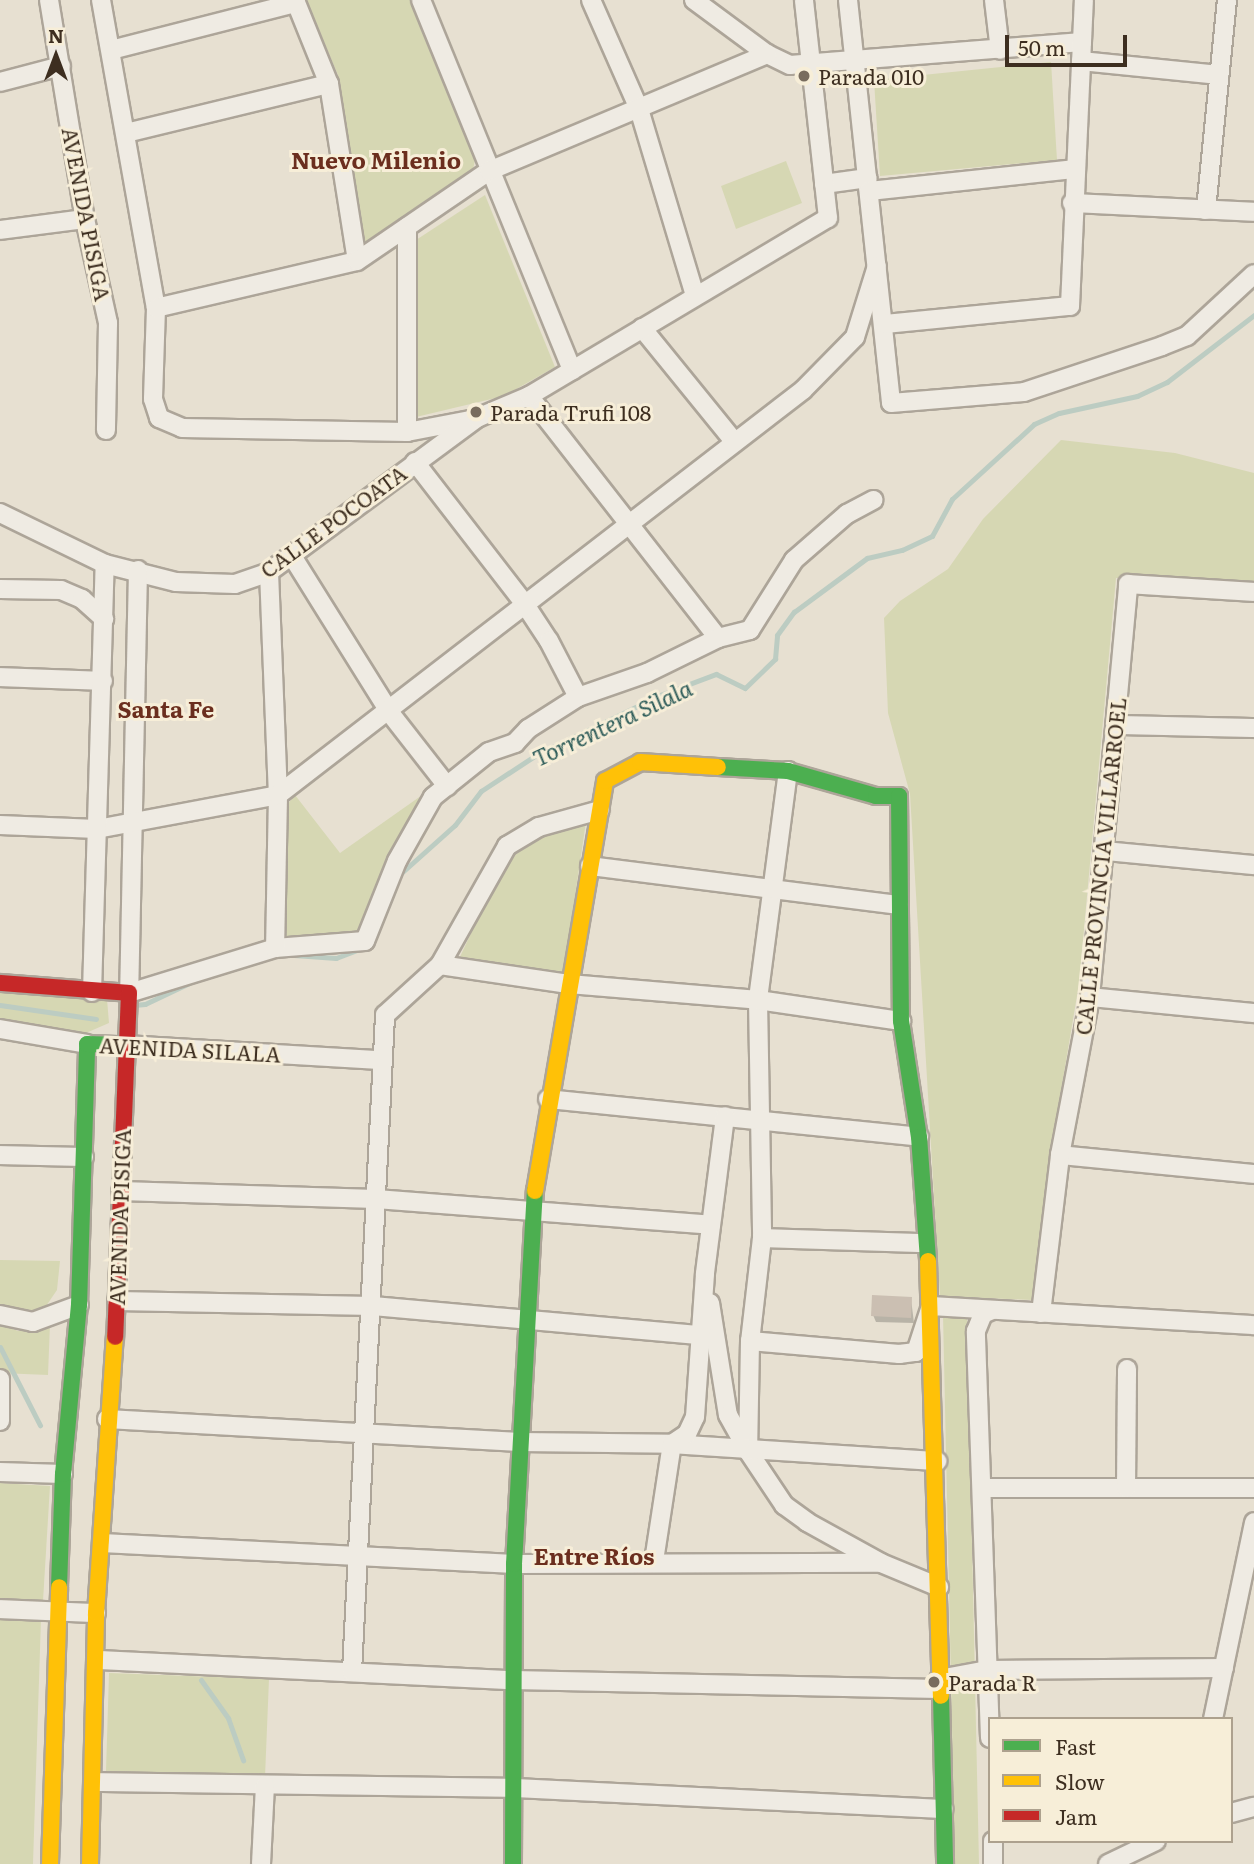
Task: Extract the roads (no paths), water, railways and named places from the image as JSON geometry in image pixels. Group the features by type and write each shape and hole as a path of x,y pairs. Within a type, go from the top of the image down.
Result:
{"street":[{"name":"AVENIDA PISIGA","path":"49,0 85,219 108,323 106,430"},
{"path":"101,0 156,308 153,409 168,424 407,432 477,418"},
{"path":"421,0 572,370"},
{"path":"591,0 639,109 695,296"},
{"path":"694,0 767,54 790,65 855,62 1082,42"},
{"path":"804,0 824,184 869,185 1074,169"},
{"path":"848,0 885,324 891,403 1024,392 1187,336 1254,274"},
{"path":"994,0 1000,50"},
{"path":"885,324 1070,306 1072,203 1084,0"},
{"path":"1206,210 1227,0"},
{"path":"111,50 296,2 329,84 357,261"},
{"path":"156,308 357,261 489,171 767,54"},
{"path":"1081,61 1219,75"},
{"path":"0,82 61,66"},
{"path":"125,133 329,84"},
{"name":"CALLE POCOATA","path":"0,513 105,564 212,587 269,572 415,461 477,418 529,396 828,218 824,184"},
{"path":"1072,203 1254,212"},
{"path":"0,230 85,219"},
{"path":"407,227 407,432"},
{"path":"0,825 97,829 278,795 390,713 524,603 733,440 769,419 855,337 877,266"},
{"path":"642,328 733,440"},
{"path":"529,396 718,638"},
{"path":"415,461 524,603 549,641 578,697"},
{"path":"0,983 129,993 275,948 365,940 397,862 433,797 489,752 515,743 528,729 578,697 647,673 718,638 750,630 794,560 826,530 873,500"},
{"path":"292,556 390,713 447,786"},
{"path":"92,992 105,564"},
{"name":"AVENIDA PISIGA","path":"90,1864 98,1660 96,1613 117,1301 129,993 135,821 138,570"},
{"path":"269,572 278,795 275,948"},
{"name":"CALLE PROVINCIA VILLARROEL","path":"1041,1313 1060,1154 1090,997 1118,725 1128,584 1254,592"},
{"path":"0,589 61,590 82,599 104,619"},
{"path":"0,677 103,681"},
{"path":"1118,725 1254,728"},
{"path":"513,1864 514,1564 533,1209 548,1099 605,781 640,762 788,771 876,796 899,796 901,1021 919,1137 925,1243 932,1306 945,1864"},
{"path":"748,1451 750,1341 762,1238 758,1000 775,889 788,771"},
{"path":"352,1672 373,1306 380,1060 384,1016 440,965 507,846 540,827 600,810"},
{"path":"1105,850 1254,865"},
{"path":"590,866 899,905"},
{"path":"440,965 569,984 758,1000 901,1021"},
{"path":"1090,997 1254,1013"},
{"name":"AVENIDA SILALA","path":"0,1030 87,1044 380,1060"},
{"name":"AVENIDA PISIGA","path":"50,1864 63,1474 79,1305 87,1044"},
{"path":"548,1099 919,1137"},
{"path":"654,1561 672,1444 687,1434 695,1417 705,1273 725,1116"},
{"path":"1060,1154 1254,1174"},
{"path":"0,1155 84,1157"},
{"path":"121,1191 376,1199 533,1209 711,1225"},
{"path":"762,1238 925,1243"},
{"path":"705,1273 728,1415 784,1505 881,1563 939,1587"},
{"path":"117,1301 373,1306 701,1335"},
{"path":"0,1315 33,1322 79,1305"},
{"path":"750,1341 899,1354 916,1352 932,1306"},
{"path":"932,1306 1254,1325"},
{"path":"989,1717 976,1331 983,1314 992,1310"},
{"path":"1126,1488 1127,1368"},
{"path":"0,1379 0,1421"},
{"path":"107,1419 519,1442 672,1444 748,1451 937,1461"},
{"path":"0,1472 63,1474"},
{"path":"983,1488 1254,1488"},
{"path":"1213,1717 1224,1668 1247,1596 1254,1522"},
{"path":"102,1543 359,1559 514,1564 654,1561 881,1563"},
{"path":"0,1609 96,1613"},
{"path":"98,1660 513,1680 939,1684 987,1670 1224,1668"},
{"path":"94,1782 514,1788 943,1809"},
{"path":"261,1864 265,1785"},
{"path":"1233,1812 1254,1807"},
{"path":"993,1843 993,1864"},
{"path":"1108,1864 1128,1860 1153,1843"}],"waterway":[{"name":"Torrentera Silala","path":"399,875 455,825 481,791 536,755 660,695 716,674 745,688 775,659 777,635 794,612 867,558 902,550 932,536 952,499 1034,424 1059,413 1137,396 1167,382 1254,315"},
{"name":"Torrentera Silala","path":"294,955 336,958 362,948"},
{"name":"Torrentera Silala","path":"134,1005 145,1004 189,983"},
{"name":"Torrentera Silala","path":"0,1005 96,1019"},
{"path":"0,1347 40,1425"},
{"path":"201,1680 228,1718 243,1760"}],"place":[{"name":"Parada 010","path":"804,76"},
{"name":"Parada Trufi 108","path":"476,412"},
{"name":"Parada R","path":"934,1682"}],"district":[{"name":"Nuevo Milenio","path":"376,159"},
{"name":"Santa Fe","path":"166,708"},
{"name":"Entre Ríos","path":"594,1555"}]}
